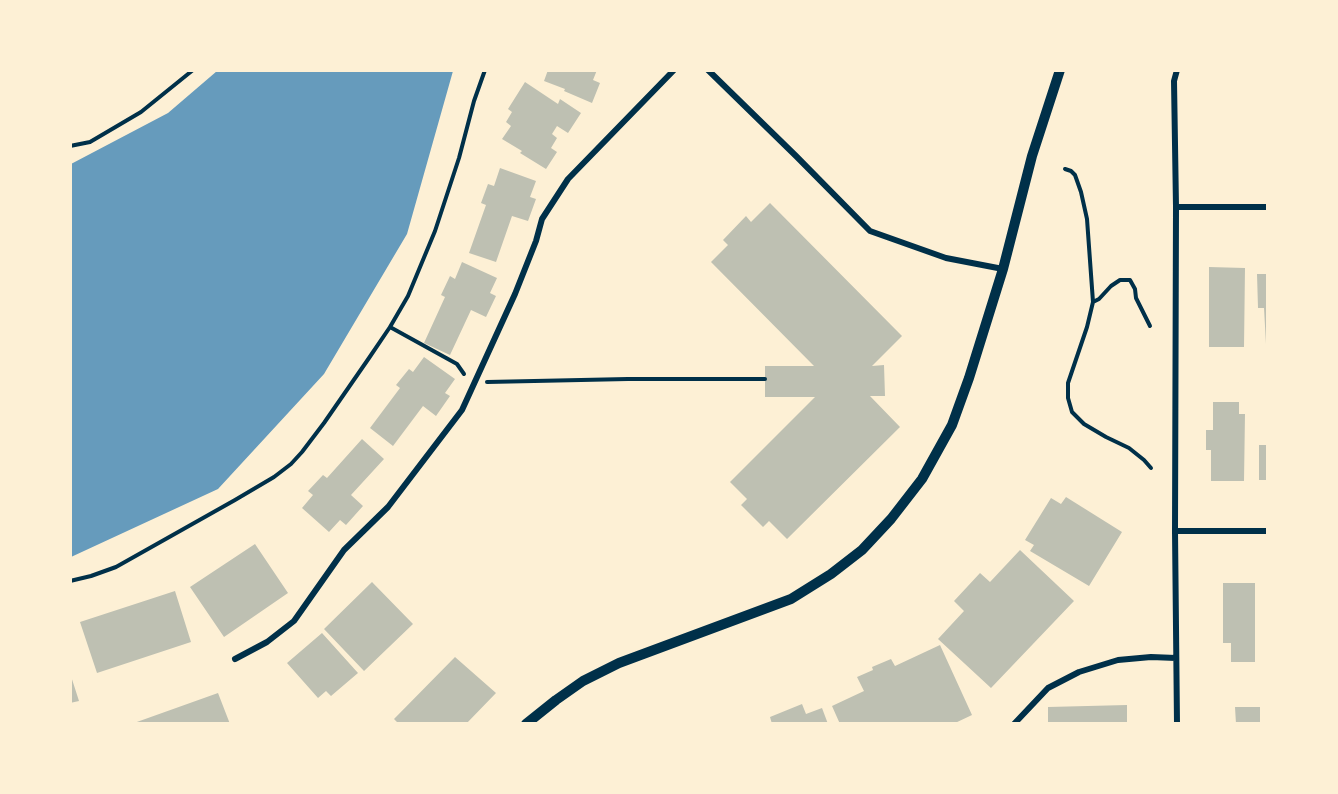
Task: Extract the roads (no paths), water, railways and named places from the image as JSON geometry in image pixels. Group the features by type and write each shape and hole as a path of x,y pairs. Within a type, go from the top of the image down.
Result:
{"street":[{"path":"235,659 267,642 294,621 344,550 388,507 462,410 515,294 536,241 542,219 568,179 674,70"},
{"path":"708,70 870,231 946,258 1002,269"},
{"path":"529,723 583,681 619,663 791,600 862,550 891,519 922,478 952,425 969,378 1002,269 1032,156 1060,70"},
{"path":"1177,70 1174,81 1177,723"},
{"path":"1176,207 1268,207"},
{"path":"1175,531 1268,531"},
{"path":"1014,723 1048,688 1079,672 1118,660 1151,657 1176,658"}],"water":[{"path":"217,71 453,71 407,234 324,374 218,489 71,557 71,164 168,113"}]}
